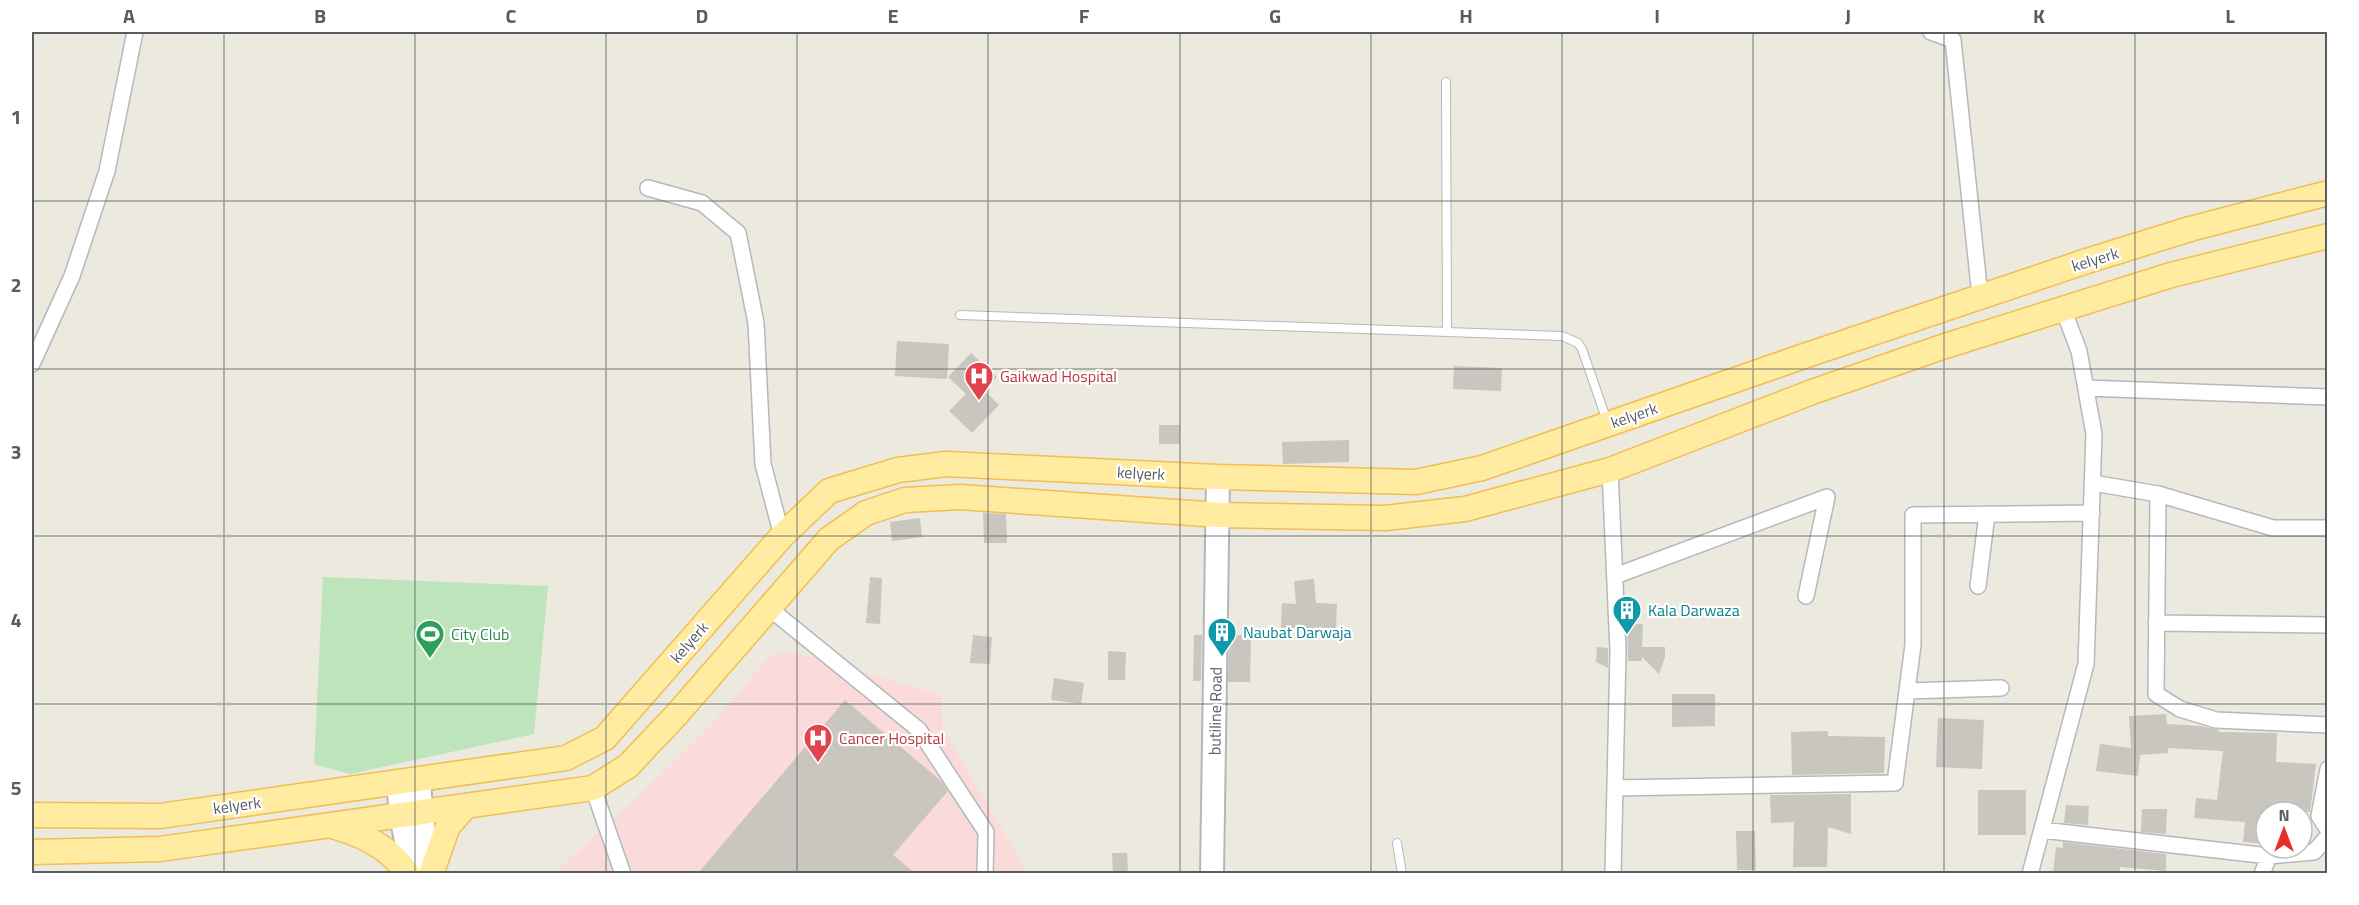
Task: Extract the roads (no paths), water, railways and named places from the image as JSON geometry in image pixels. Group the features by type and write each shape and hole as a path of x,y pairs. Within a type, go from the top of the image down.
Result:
{"main road":[{"name":"kelyerk","path":"32,815 160,816 566,758 605,738 782,536 829,491 898,470 946,464 1218,477 1416,482 1482,468 1980,296 2161,238 2328,193"},
{"path":"32,852 160,849 593,788 628,766 678,713 829,539 866,513 905,500 960,497 1219,515 1385,518 1465,509 1610,470 1823,388 1945,346 2171,275 2328,236"},
{"path":"2161,238 2171,275"},
{"path":"431,873 448,826 466,806"},
{"path":"125,816 125,850"},
{"path":"329,825 364,836 378,844 410,873"}],"street":[{"path":"32,364 72,276 107,171 135,32"},
{"path":"1931,32 1953,40 1980,296"},
{"path":"648,188 702,203 738,232 756,323 763,464 782,536"},
{"path":"2030,873 2086,664 2094,434 2079,351 2063,309"},
{"path":"2086,388 2328,397"},
{"path":"1610,470 1618,651 1613,873"},
{"name":"butiline Road","path":"1212,873 1218,477"},
{"path":"2093,483 2158,494 2273,528 2328,528"},
{"path":"2158,494 2156,694 2180,709 2216,720 2328,725"},
{"path":"1615,576 1827,497 1806,596"},
{"path":"1615,788 1895,783 1913,645 1913,515 2091,513"},
{"path":"1978,586 1987,514"},
{"path":"769,608 919,730 986,832 985,873"},
{"path":"2156,623 2328,625"},
{"path":"1907,691 2001,688"},
{"path":"2328,769 2319,816 2328,830"},
{"path":"409,781 410,873"},
{"path":"593,788 623,873"},
{"path":"411,814 431,873"},
{"path":"2042,830 2254,854"},
{"path":"2314,852 2328,836"}],"lane":[{"path":"1446,82 1447,331"},
{"path":"960,315 1447,331 1572,339 1582,349 1608,424"},
{"path":"1397,843 1402,873"}],"place":[{"name":"Gaikwad Hospital","path":"979,402"},
{"name":"Kala Darwaza","path":"1627,636"},
{"name":"Naubat Darwaja","path":"1222,658"},
{"name":"City Club","path":"430,660"},
{"name":"Cancer Hospital","path":"818,764"}]}
